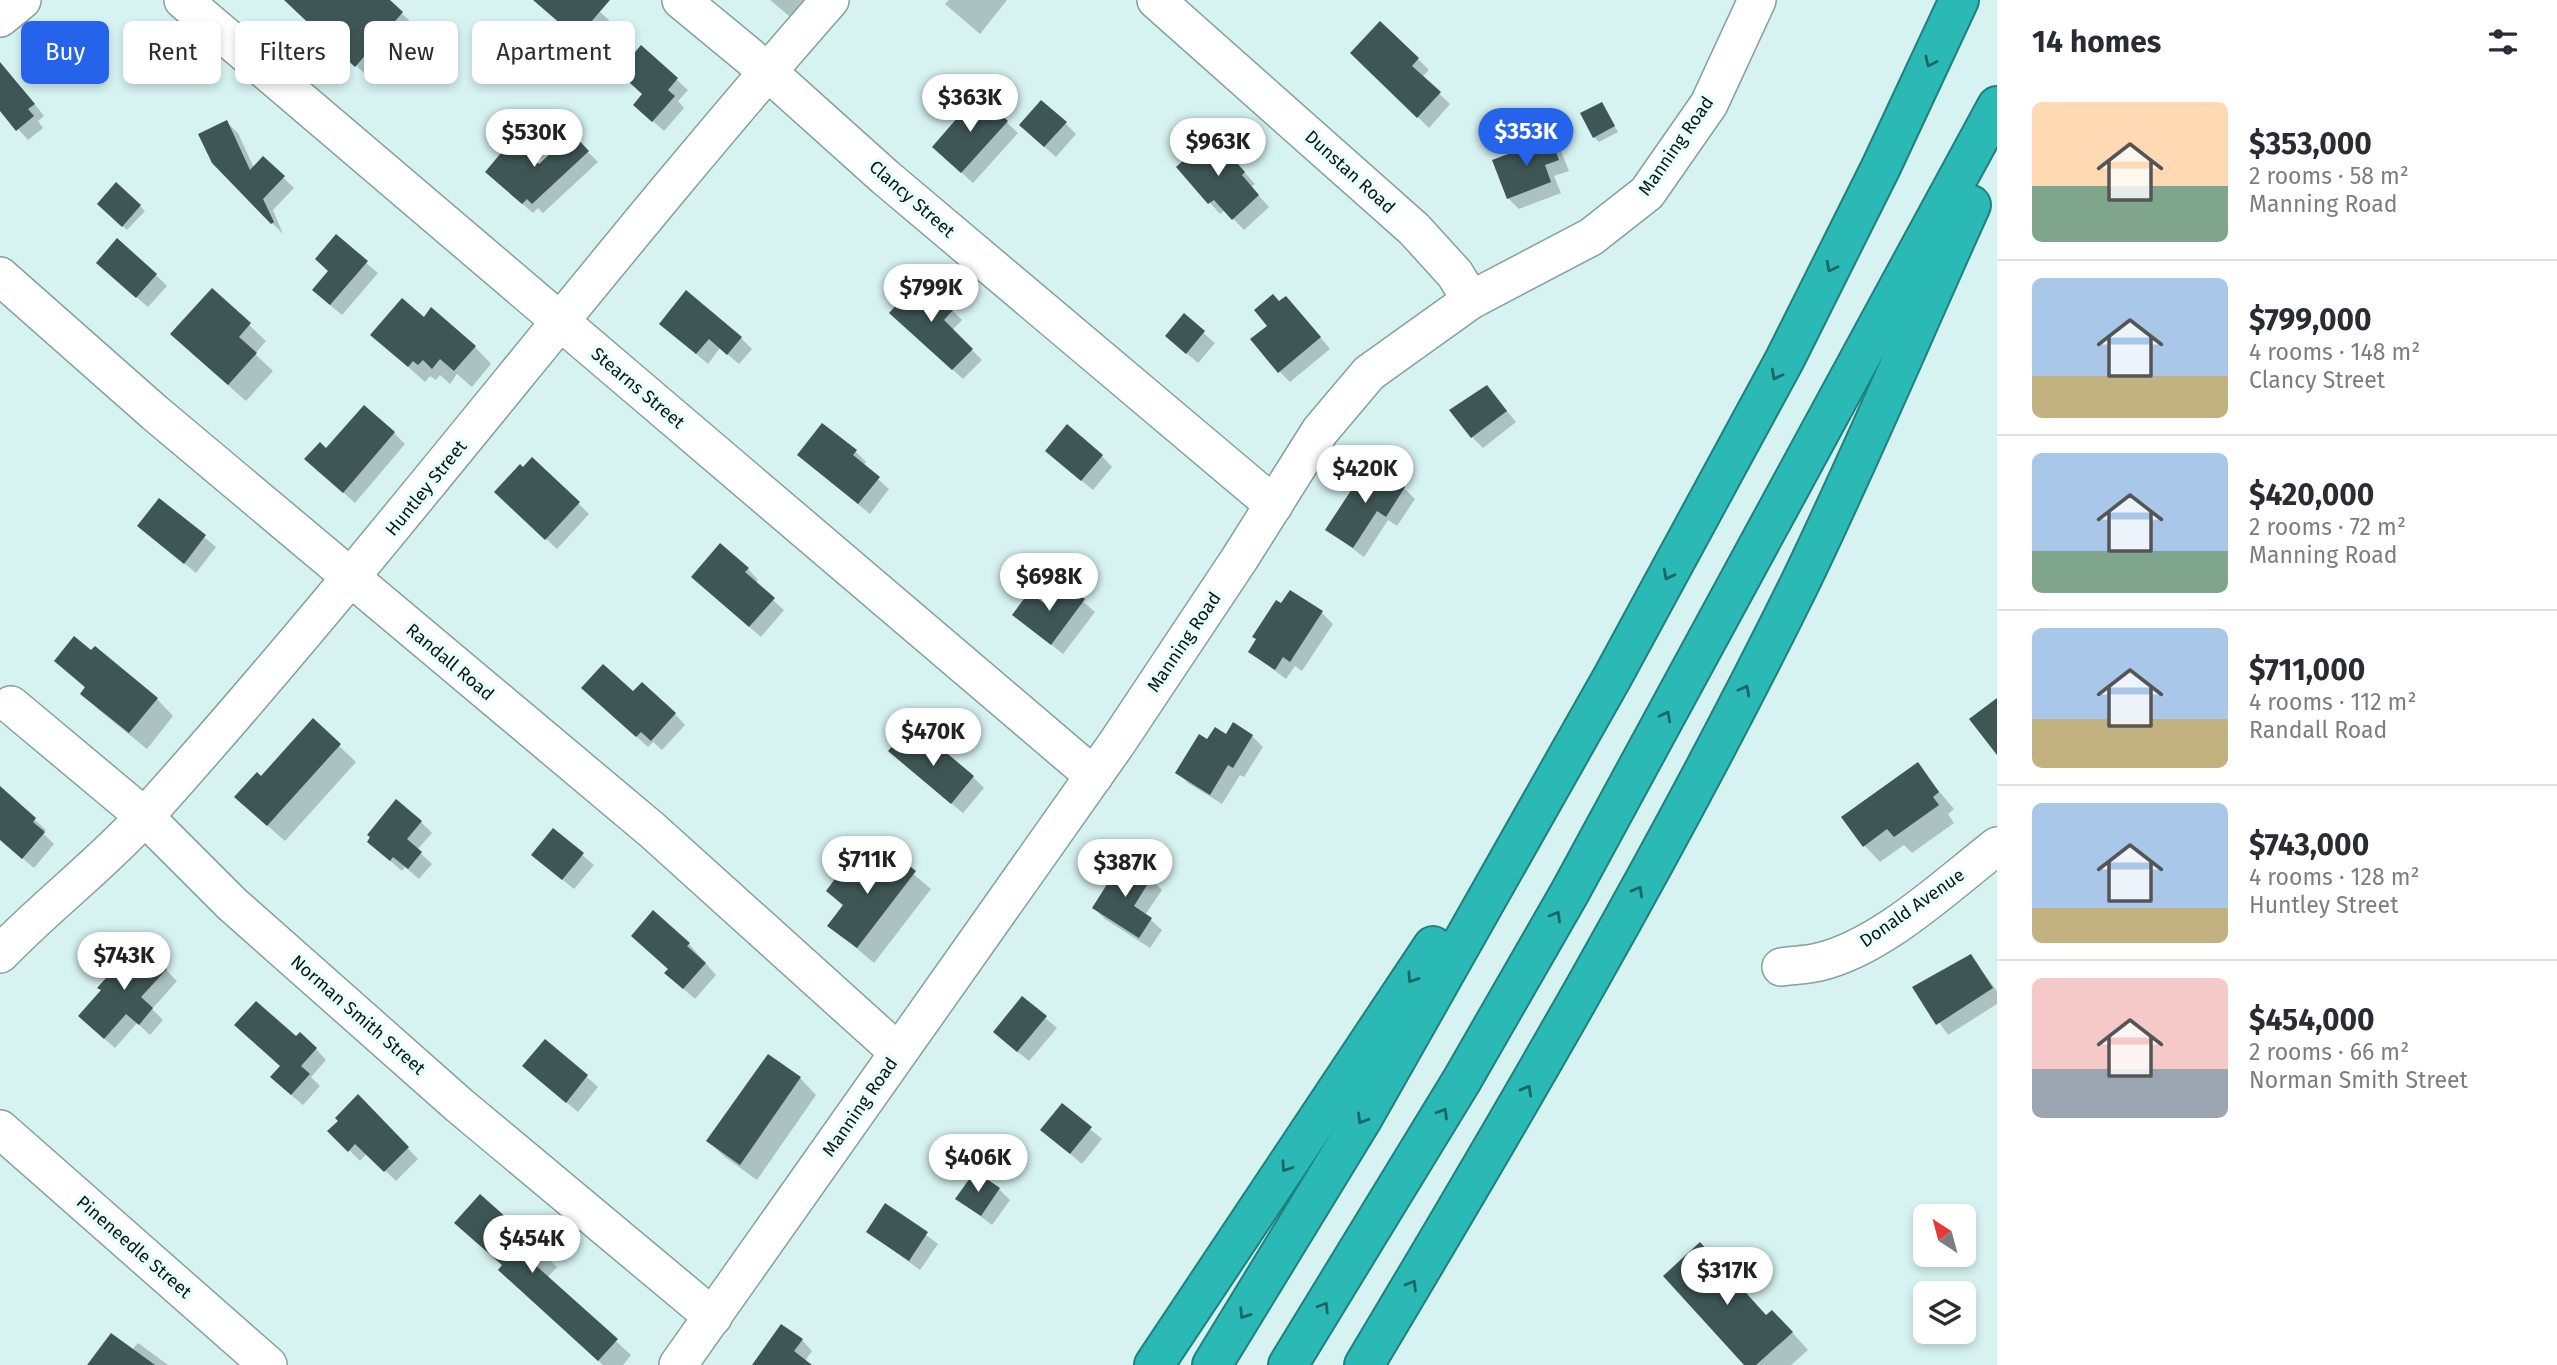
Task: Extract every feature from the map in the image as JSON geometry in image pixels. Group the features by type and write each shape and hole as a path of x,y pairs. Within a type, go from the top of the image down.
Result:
{"highway":[{"path":"1212,1365 1364,1115 1613,676 1785,359 1881,167 1959,0"},
{"path":"1289,1365 1462,1080 1570,892 1997,106"},
{"path":"1364,1365 1508,1125 1652,867 1752,679 1801,579 1997,146"},
{"path":"1154,1365 1613,676"}],"street":[{"path":"0,18 22,0"},
{"name":"Stearns Street","path":"183,0 560,324 783,509 1094,776"},
{"name":"Clancy Street","path":"681,0 767,71 885,177 1273,505"},
{"name":"Huntley Street","path":"0,954 145,817 351,579 694,156 830,0"},
{"name":"Dunstan Road","path":"1156,0 1414,229 1455,274 1471,300"},
{"name":"Manning Road","path":"678,1365 1094,776 1320,430 1369,373 1471,300 1591,237 1647,193 1709,104 1757,0"},
{"name":"Randall Road","path":"0,276 155,413 652,830 898,1052"},
{"name":"Norman Smith Street","path":"11,705 145,817 232,904 459,1105 713,1317"},
{"name":"Donald Avenue","path":"1782,967 1821,962 1856,947 1926,902 1997,846"},
{"name":"Pineneedle Street","path":"0,1129 268,1365"}],"building":[{"path":"284,0 390,0 403,12 395,21 364,21 364,57 355,67 350,62 350,21 306,21"},
{"path":"533,0 610,0 592,21 557,21"},
{"path":"1380,21 1419,58 1412,66 1441,92 1417,118 1350,53"},
{"path":"641,45 678,78 668,90 675,96 652,122 633,105 642,94 631,84 635,84 635,52"},
{"path":"0,62 35,104 28,109 34,116 16,131 0,111"},
{"path":"978,94 1008,121 961,173 932,147"},
{"path":"1041,100 1067,122 1044,147 1019,125"},
{"path":"1602,102 1615,126 1593,138 1580,113"},
{"path":"227,120 250,170 263,156 285,176 263,199 274,222 271,224 212,163 198,134"},
{"path":"572,133 589,151 532,204 527,199 522,204 485,172 512,140 539,164"},
{"path":"1212,135 1245,172 1242,175 1259,195 1232,220 1214,200 1208,204 1176,167"},
{"path":"1551,138 1559,160 1545,165 1551,182 1507,199 1492,160"},
{"path":"116,182 141,205 122,227 97,204"},
{"path":"336,234 368,261 330,305 312,290 328,271 315,259"},
{"path":"117,238 157,274 136,298 96,263"},
{"path":"920,279 954,309 944,320 973,349 952,370 889,313"},
{"path":"212,288 251,323 239,337 257,353 228,385 170,334"},
{"path":"686,290 742,337 727,355 709,339 696,354 659,324"},
{"path":"1273,294 1279,301 1286,296 1321,337 1278,373 1250,339 1267,326 1254,310"},
{"path":"402,298 424,317 431,307 476,346 454,371 440,359 432,369 423,360 418,365 413,361 408,367 370,335"},
{"path":"1184,313 1205,331 1186,354 1165,336"},
{"path":"1487,385 1507,411 1471,438 1449,410"},
{"path":"364,405 395,432 343,493 304,459 320,442 326,448"},
{"path":"822,423 857,450 853,455 880,477 858,504 797,455"},
{"path":"1067,424 1103,455 1081,481 1045,451"},
{"path":"532,457 580,502 545,540 494,492 520,464 523,467"},
{"path":"1369,463 1405,487 1386,517 1377,511 1353,548 1325,530"},
{"path":"159,498 206,535 184,564 137,526"},
{"path":"720,543 749,568 745,572 775,598 749,627 691,577"},
{"path":"1064,584 1085,599 1051,645 1012,615 1029,592 1048,606"},
{"path":"1290,590 1323,611 1290,662 1283,657 1275,670 1248,652 1256,639 1252,637 1276,600 1281,603"},
{"path":"74,636 91,650 95,646 158,698 129,733 80,694 85,687 54,661"},
{"path":"603,664 633,691 642,682 676,713 651,741 641,732 636,737 581,688"},
{"path":"1997,698 1997,755 1969,719"},
{"path":"313,718 341,744 267,826 234,797 257,772 261,776"},
{"path":"1233,722 1253,735 1233,768 1228,765 1210,795 1175,773 1199,734 1207,739 1215,727 1226,734"},
{"path":"903,734 927,754 936,744 974,776 951,804 888,751"},
{"path":"1918,762 1939,792 1933,797 1939,805 1894,837 1887,829 1863,847 1841,817"},
{"path":"0,786 36,818 33,822 45,832 22,859 0,840"},
{"path":"396,799 422,821 407,839 422,852 408,869 393,857 390,861 367,842 370,837 367,835"},
{"path":"553,828 584,853 562,880 531,855"},
{"path":"885,847 916,871 857,948 827,926 843,905 826,891 843,868 859,880"},
{"path":"1123,859 1152,877 1134,906 1152,918 1139,938 1092,908"},
{"path":"653,910 690,943 687,946 706,963 683,989 664,973 668,969 631,936"},
{"path":"138,942 167,969 141,997 153,1008 139,1025 126,1014 104,1039 78,1016 101,990 97,988"},
{"path":"1971,954 1993,988 1936,1025 1912,987"},
{"path":"1022,996 1047,1016 1017,1052 993,1032"},
{"path":"256,1001 296,1036 300,1032 317,1048 301,1066 310,1074 291,1095 270,1077 280,1066 234,1025"},
{"path":"545,1039 588,1075 566,1103 522,1066"},
{"path":"768,1054 801,1077 740,1165 706,1141"},
{"path":"358,1094 409,1147 384,1172 355,1144 348,1152 327,1131 338,1121 335,1118"},
{"path":"1062,1103 1092,1127 1070,1154 1040,1130"},
{"path":"975,1171 1000,1188 981,1216 955,1199"},
{"path":"480,1194 544,1251 533,1263 618,1339 598,1361 498,1270 502,1265 454,1223"},
{"path":"885,1203 928,1232 909,1261 866,1232"},
{"path":"1700,1242 1766,1315 1772,1310 1793,1332 1756,1365 1744,1365 1663,1276"},
{"path":"781,1324 803,1339 794,1351 812,1365 752,1365"},
{"path":"111,1333 155,1365 87,1365"}]}
